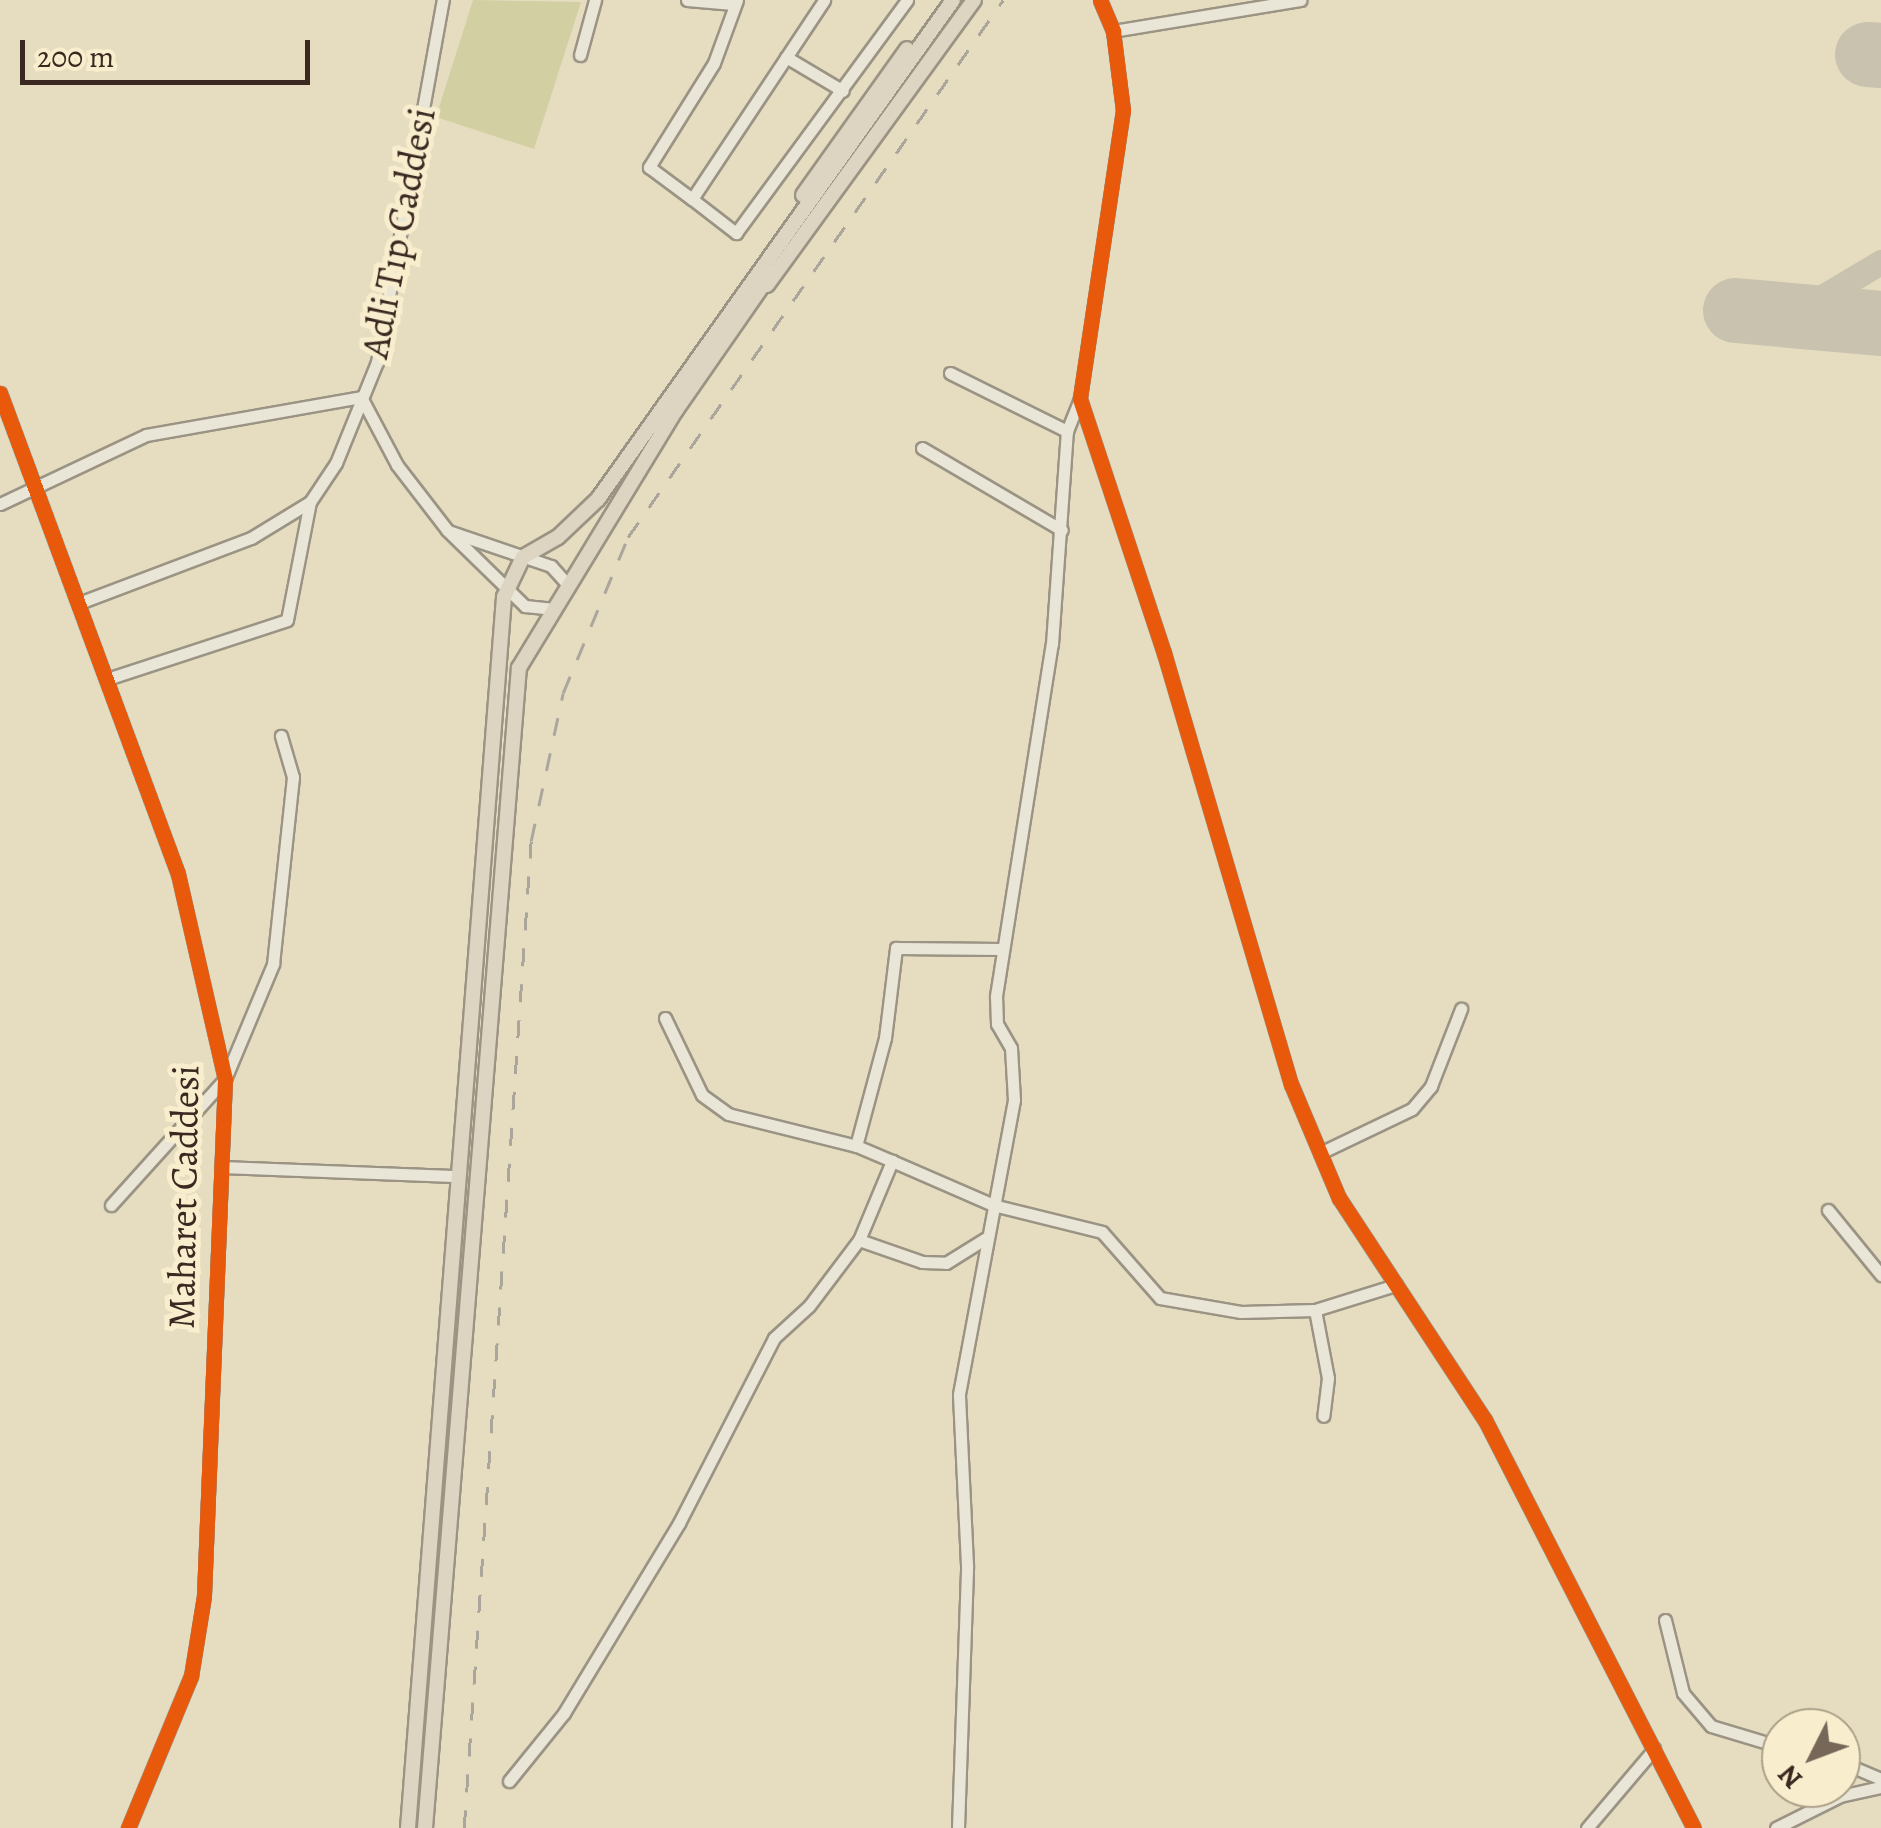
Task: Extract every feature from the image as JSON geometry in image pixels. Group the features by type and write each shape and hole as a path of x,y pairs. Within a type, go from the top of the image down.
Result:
{"main road":[{"path":"748,297 761,256 942,0"},
{"path":"426,1828 518,668 748,297 952,0"},
{"path":"408,1828 454,1176 507,592 523,557 558,537 598,499 964,0"},
{"path":"748,297 784,270 974,0"}],"street":[{"name":"Adli Tıp Caddesi","path":"107,679 287,620 310,502 336,463 377,362 443,0"},
{"path":"580,55 596,0"},
{"path":"687,0 734,2 714,62 649,167 736,233 907,0"},
{"path":"692,199 824,0"},
{"path":"958,1828 967,1565 959,1394 1014,1100 1010,1048 996,1024 1002,949 1052,644 1067,431 1080,398 1123,110 1113,31 1100,0"},
{"path":"1113,31 1300,0"},
{"path":"786,57 843,91"},
{"path":"950,372 1067,431"},
{"name":"Maharet Caddesi","path":"0,393 178,874 225,1079 204,1596 191,1676 128,1828"},
{"path":"0,504 146,435 361,397 396,465 447,530 525,606 552,610"},
{"path":"1080,398 1164,654 1236,917 1339,1198 1485,1420 1694,1828"},
{"path":"922,448 1062,530"},
{"path":"79,603 251,538 310,502"},
{"path":"447,530 551,566 567,584"},
{"path":"111,1205 225,1079 273,964 292,777 281,736"},
{"path":"856,1146 885,1038 896,948 1002,949"},
{"path":"1320,1153 1412,1109 1431,1086 1461,1009"},
{"path":"665,1018 702,1094 728,1114 856,1146 992,1206 1102,1232 1160,1298 1241,1312 1315,1310 1396,1284"},
{"path":"509,1781 564,1712 680,1523 774,1338 809,1306 859,1240 892,1162"},
{"path":"221,1167 454,1176"},
{"path":"1828,1210 1881,1275"},
{"path":"859,1240 946,1263 986,1238"},
{"path":"1315,1310 1328,1378 1324,1416"},
{"path":"1665,1620 1684,1693 1711,1726 1731,1737 1761,1742"},
{"path":"1587,1828 1654,1749"},
{"path":"1776,1828 1840,1796 1881,1783"}],"shaded area":[{"path":"473,0 581,2 534,149 436,117"}],"taxiway":[{"path":"1792,315 1881,262"}],"runway":[{"path":"1867,54 1881,55"},
{"path":"1735,310 1881,323"}],"railway":[{"path":"464,1828 531,841 563,693 628,537 1003,0"}],"cycle path":[{"path":"1100,0 1113,31 1123,110 1080,399 1164,653 1291,1084 1339,1198 1485,1420 1694,1828"},
{"path":"0,393 178,874 225,1079 204,1596 191,1676 128,1828"}]}
